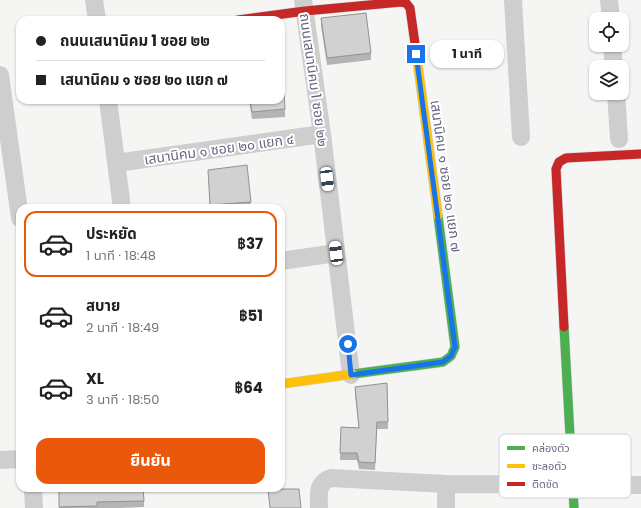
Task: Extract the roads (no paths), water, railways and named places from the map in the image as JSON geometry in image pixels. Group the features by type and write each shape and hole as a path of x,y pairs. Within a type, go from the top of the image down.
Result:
{"street":[{"path":"94,0 96,16"},
{"path":"513,0 522,137"},
{"path":"609,0 610,12"},
{"name":"เสนานิคม ๑ ซอย ๒๐ แยก ๗","path":"304,5 400,2 406,3 410,8 455,347 451,356 443,362 351,375"},
{"path":"256,16 304,5"},
{"name":"ถนนเสนานิคม 1 ซอย ๒๒","path":"304,5 322,134 351,375"},
{"path":"0,76 18,204"},
{"path":"616,100 618,139"},
{"path":"109,104 121,204"},
{"name":"เสนานิคม ๑ ซอย ๒๐ แยก ๔","path":"116,163 322,134"},
{"path":"571,434 556,168 559,162 566,158 641,154"},
{"path":"285,260 336,253"},
{"path":"285,383 351,375"},
{"path":"0,460 16,459"},
{"path":"319,508 319,487 323,480 331,478 446,484 499,484"},
{"path":"446,484 446,508"},
{"path":"631,486 641,486"},
{"path":"33,492 34,508"}]}
